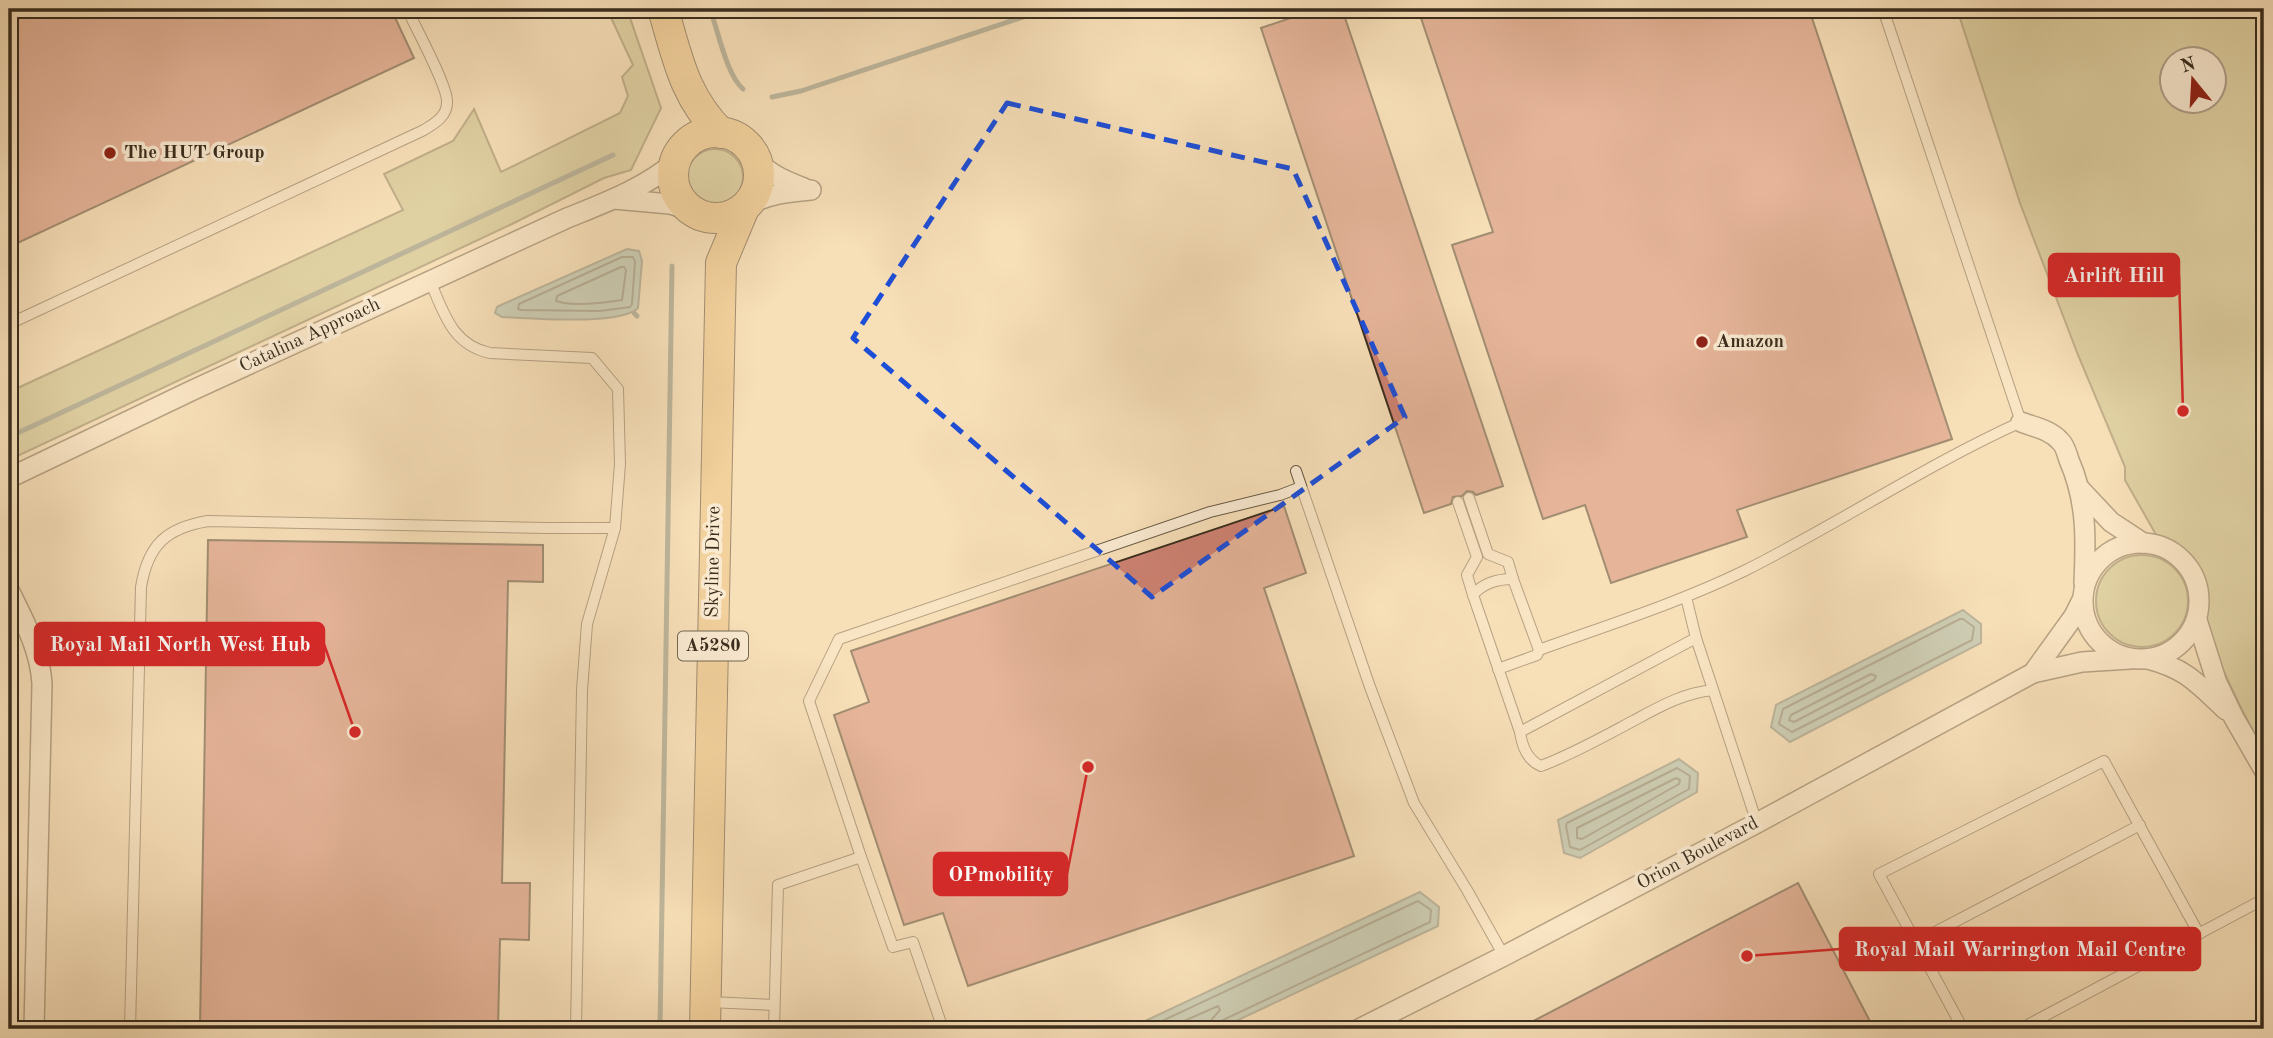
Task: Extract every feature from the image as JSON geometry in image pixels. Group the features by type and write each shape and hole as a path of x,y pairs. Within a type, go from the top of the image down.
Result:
{"main road":[{"name":"A5280","path":"663,9 678,65 695,102 721,133 744,142 757,161 758,183 754,195 745,207"},
{"name":"A5280","path":"678,65 682,116 678,156 673,174 674,187 679,198 693,212"},
{"path":"678,156 689,141 710,132 721,133"},
{"path":"693,212 709,218 723,218 745,207"},
{"name":"Skyline Drive","path":"705,1016 721,263 745,207"},
{"name":"Skyline Drive","path":"693,212 721,263"}],"street":[{"name":"Catalina Approach","path":"9,478 193,390 613,199 649,181 678,156"},
{"path":"745,207 776,194 811,190 778,178 767,172 757,161"},
{"name":"Catalina Approach","path":"613,199 670,204 693,212"},
{"path":"2021,422 2049,432 2061,441 2081,489 2086,534 2083,594 2088,624 2101,644 2115,654 2139,659 2161,656 2183,642 2197,620 2200,602 2197,584 2189,568 2176,555 2160,546 2143,543 2127,545 2099,560 2090,573 2083,594"},
{"path":"2081,489 2111,522 2143,543"},
{"path":"9,590 34,644 41,667 42,684 34,1029"},
{"name":"Orion Boulevard","path":"2033,673 2074,616 2083,594"},
{"name":"Orion Boulevard","path":"2197,620 2217,682 2264,770"},
{"name":"Orion Boulevard","path":"1359,1029 1757,823 2033,673 2082,662 2139,659 2171,665 2188,675 2234,718"}],"lane":[{"path":"9,324 424,130 441,119 447,101 441,80 407,9"},
{"path":"1498,669 1537,655 1539,650 1686,597 1746,569 1968,446 2021,422 1883,9"},
{"path":"429,281 455,333 464,343 476,350 592,358 618,389 621,464 615,528 587,624 582,690 576,1029"},
{"path":"1296,471 1370,687 1414,803 1504,956"},
{"path":"943,1029 913,942 893,947 809,701 839,639 1210,512 1280,495 1301,487"},
{"path":"1469,498 1488,554 1508,562 1539,650"},
{"path":"1458,502 1477,557 1467,575 1522,745 1533,763 1541,766 1564,757 1667,703 1693,692 1713,690"},
{"path":"130,1029 141,587 144,568 164,536 188,524 208,521 615,528"},
{"path":"1473,594 1480,586 1513,579"},
{"path":"1686,597 1696,638 1757,823"},
{"path":"1520,732 1696,638"},
{"path":"1963,1029 1879,874 2104,761 2199,934"},
{"path":"1916,942 2140,825"},
{"path":"774,1029 778,885 861,857"},
{"path":"2020,1029 2264,899"},
{"path":"705,1016 774,1005"}],"highlighted area":[{"path":"1007,103 1293,169 1405,417 1152,597 853,338"}],"shaded area":[{"path":"607,9 627,9 661,108 631,170 604,178 510,225 9,460 9,392 403,210 384,174 453,141 474,109 501,172 620,113 628,96 622,77 633,65"},
{"path":"1957,9 2264,9 2264,751 2223,670 2203,618 2196,581 2189,563 2159,540 2125,480 2125,467 2078,355 2020,203"},
{"path":"709,149 721,149 731,153 739,161 743,177 739,193 731,201 721,205 709,205 699,201 691,193 687,183 687,171 691,161 699,153"},
{"path":"2142,555 2159,559 2174,569 2184,584 2188,601 2184,618 2174,633 2159,643 2142,647 2125,643 2110,633 2100,618 2096,601 2100,584 2110,569 2125,559"}],"water":[{"path":"627,249 639,251 642,261 638,308 628,314 573,320 502,317 495,313 501,305"},
{"path":"1963,610 1981,624 1981,643 1790,742 1771,727 1776,705"},
{"path":"1679,759 1698,773 1697,792 1580,858 1564,853 1558,820"},
{"path":"1420,892 1439,907 1438,926 1219,1029 1128,1029"}],"building":[{"name":"The HUT Group","path":"9,9 391,9 414,58 9,247"},
{"path":"1317,9 1342,9 1503,486 1476,495 1467,491 1462,496 1453,497 1451,504 1424,513 1261,28"},
{"name":"Amazon","path":"1418,9 1809,9 1952,439 1737,510 1747,537 1611,583 1585,505 1543,519 1452,245 1493,232"},
{"path":"1284,506 1306,573 1264,588 1354,856 968,986 943,913 904,925 834,715 869,702 851,651"},
{"path":"208,540 543,545 543,582 508,581 502,883 530,883 529,940 500,939 498,1029 200,1029"},
{"path":"1798,883 1874,1029 1518,1029"}],"waterway":[{"path":"710,9 727,63 743,89"},
{"path":"772,97 801,91 1047,9"},
{"path":"9,437 613,155"},
{"path":"660,1029 672,266"},
{"path":"634,313 637,316"}],"place":[{"name":"The HUT Group","path":"110,153"},
{"name":"Amazon","path":"1702,342"},
{"name":"Airlift Hill","path":"2183,411"},
{"name":"Royal Mail North West Hub","path":"355,732"},
{"name":"OPmobility","path":"1088,767"},
{"name":"Royal Mail Warrington Mail Centre","path":"1747,956"}]}
